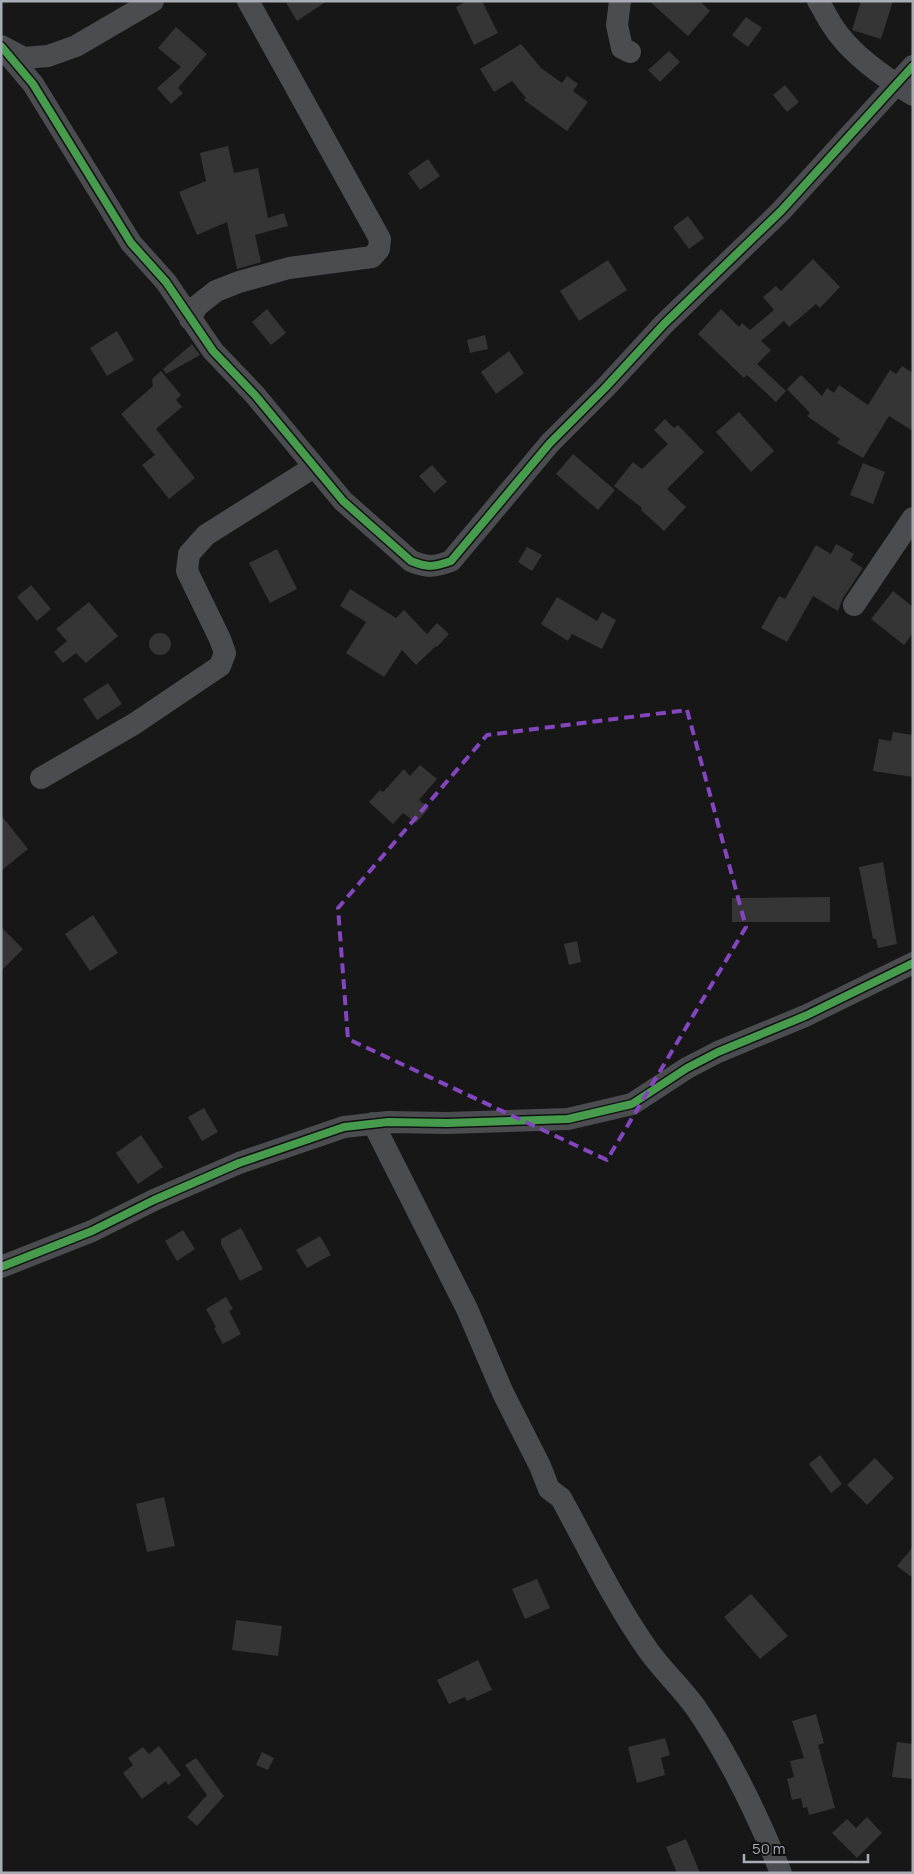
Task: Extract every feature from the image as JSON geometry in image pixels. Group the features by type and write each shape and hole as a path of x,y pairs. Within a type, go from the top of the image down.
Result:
{"street":[{"path":"2,46 24,58 48,56 76,46 153,1"},
{"path":"190,319 197,306 216,291 239,282 289,268 372,257 379,249 380,239 248,1"},
{"path":"620,1 617,25 622,48 630,52"},
{"path":"818,1 832,26 846,42 904,90"},
{"path":"2,46 33,84 131,244 166,282 214,351 255,395 343,501 411,561 434,567 451,561 550,443 605,388 664,324 904,90 913,66"},
{"path":"41,778 134,724 220,666 225,653 187,571 189,554 206,535 314,467"},
{"path":"854,605 913,518"},
{"path":"1,1267 92,1231 154,1200 239,1163 344,1126 388,1122 496,1122 568,1119 632,1104 687,1068 718,1052 805,1016 913,963"},
{"path":"373,1123 467,1309 503,1394 540,1466 549,1488 561,1498 619,1606 649,1651 695,1707 727,1756 769,1842 781,1873"}],"highlighted area":[{"path":"687,710 746,927 607,1160 348,1039 338,908 487,735"}],"building":[{"path":"285,1 327,1 297,21"},
{"path":"467,1 482,1 498,33 474,45 456,7"},
{"path":"649,1 700,1 710,11 688,36"},
{"path":"861,1 893,1 881,39 852,30"},
{"path":"746,17 762,28 748,47 732,35"},
{"path":"176,27 207,54 178,88 183,93 171,104 157,88 181,67 158,48"},
{"path":"521,44 541,68 562,83 567,76 578,84 573,91 588,102 567,131 524,100 526,98 512,81 494,92 480,69"},
{"path":"669,51 680,62 660,82 648,70"},
{"path":"785,85 799,102 787,112 773,95"},
{"path":"228,146 234,173 258,168 268,218 284,213 288,226 255,235 261,262 237,269 227,222 197,235 179,192 206,181 200,153"},
{"path":"428,159 440,176 420,190 408,173"},
{"path":"688,216 704,238 689,249 673,227"},
{"path":"813,259 840,287 820,308 816,304 789,327 784,321 761,341 771,350 757,364 786,391 776,402 747,375 744,378 698,334 721,309 739,327 742,323 750,330 774,310 763,297 776,286 781,291"},
{"path":"608,260 627,290 579,321 560,291"},
{"path":"267,309 286,333 271,345 252,322"},
{"path":"117,331 134,360 107,376 90,348"},
{"path":"485,335 488,349 470,353 467,340"},
{"path":"192,344 200,355 166,374 163,369"},
{"path":"509,351 524,373 496,394 481,372"},
{"path":"902,366 913,373 913,431 889,416 863,458 837,443 840,439 807,416 810,413 787,389 801,375 822,396 827,388 834,393 839,385 868,405 890,370 896,374"},
{"path":"161,371 181,395 176,400 182,407 156,429 195,478 169,499 142,465 155,455 121,414 153,386 152,379"},
{"path":"739,412 774,451 751,472 716,432"},
{"path":"665,419 674,428 678,425 704,452 667,489 686,507 664,531 641,510 642,508 614,486 633,462 642,469 668,444 654,430"},
{"path":"573,454 615,490 598,510 556,474"},
{"path":"863,463 885,472 873,504 850,495"},
{"path":"432,465 447,482 434,493 419,476"},
{"path":"836,544 854,554 850,560 863,568 843,598 838,611 813,596 787,642 761,628 779,596 785,599 816,545 831,554"},
{"path":"527,547 542,555 532,571 518,562"},
{"path":"277,549 297,589 270,603 249,563"},
{"path":"31,585 51,609 37,621 17,597"},
{"path":"350,589 396,618 404,610 427,634 437,623 449,634 416,665 402,650 384,677 346,653 366,622 340,606"},
{"path":"893,591 913,607 913,633 904,645 871,619"},
{"path":"557,597 597,621 602,612 616,620 602,649 572,634 568,641 541,624"},
{"path":"89,602 118,636 86,663 76,653 63,663 54,652 67,641 56,629"},
{"path":"160,633 168,636 171,644 168,652 160,655 152,652 149,644 152,636"},
{"path":"108,683 122,704 97,720 83,699"},
{"path":"893,732 913,735 913,777 873,771 879,739 891,741"},
{"path":"420,765 437,779 419,800 429,808 416,823 403,813 393,824 369,802 380,790 383,792 404,769 410,776"},
{"path":"1,815 28,849 1,871"},
{"path":"883,862 897,944 878,948 876,939 873,939 859,867"},
{"path":"830,897 830,922 732,922 732,898"},
{"path":"93,915 118,953 90,971 65,934"},
{"path":"1,927 23,949 1,971"},
{"path":"577,941 581,962 569,965 564,944"},
{"path":"204,1108 218,1132 202,1141 188,1117"},
{"path":"141,1135 163,1167 138,1184 116,1153"},
{"path":"241,1228 263,1269 240,1281 221,1244 221,1239"},
{"path":"183,1230 195,1249 177,1261 165,1241"},
{"path":"320,1236 331,1255 307,1268 296,1250"},
{"path":"226,1297 233,1309 229,1311 241,1334 223,1344 206,1309"},
{"path":"820,1455 842,1484 831,1493 809,1464"},
{"path":"875,1458 894,1478 867,1505 847,1485"},
{"path":"164,1497 175,1546 147,1552 136,1504"},
{"path":"913,1547 913,1578 897,1566"},
{"path":"537,1579 550,1608 525,1619 512,1589"},
{"path":"751,1594 788,1636 760,1659 724,1617"},
{"path":"236,1620 282,1626 278,1656 232,1650"},
{"path":"478,1660 492,1690 467,1701 465,1697 449,1704 437,1680"},
{"path":"816,1714 824,1743 818,1745 835,1808 809,1815 807,1807 803,1808 801,1798 792,1800 787,1779 794,1777 790,1761 804,1758 792,1721"},
{"path":"665,1738 670,1755 661,1758 665,1775 637,1783 628,1747"},
{"path":"897,1742 913,1744 913,1779 892,1777"},
{"path":"159,1746 181,1775 168,1785 166,1781 142,1799 123,1773 133,1765 128,1758 143,1747 149,1754"},
{"path":"262,1752 274,1758 268,1770 256,1765"},
{"path":"196,1758 224,1796 197,1826 187,1817 207,1795 185,1765"},
{"path":"867,1817 882,1833 857,1858 832,1833 847,1819 856,1828"},
{"path":"686,1839 700,1873 677,1873 666,1847"}],"cycle path":[{"path":"1,46 33,84 131,243 166,282 213,351 255,395 343,501 411,561 431,566 451,561 550,443 605,388 664,324 781,211 913,66"},
{"path":"1,1267 92,1231 154,1200 239,1163 344,1127 388,1122 447,1123 568,1119 632,1104 687,1068 718,1052 805,1016 913,963"}]}
